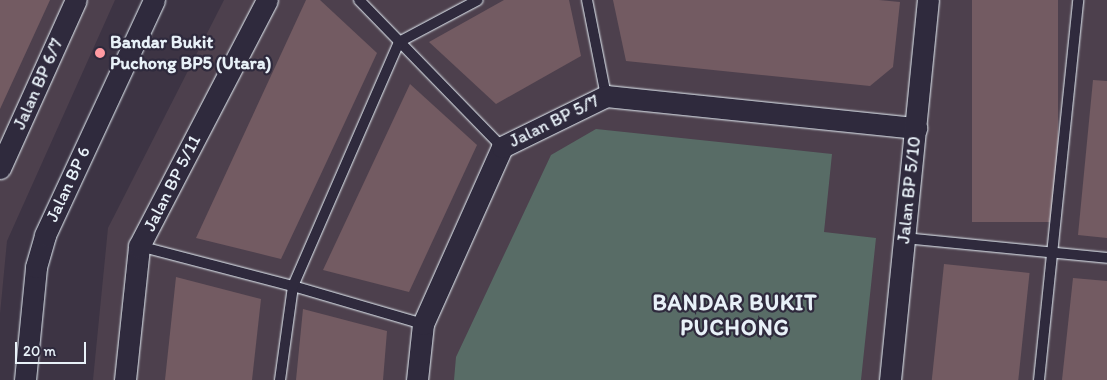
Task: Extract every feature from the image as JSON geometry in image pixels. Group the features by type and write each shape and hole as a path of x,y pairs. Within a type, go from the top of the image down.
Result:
{"street":[{"name":"Jalan BP 6/7","path":"0,168 76,0"},
{"name":"Jalan BP 6","path":"25,380 36,267 44,235 154,0"},
{"name":"Jalan BP 5/11","path":"126,380 139,246 267,0"},
{"name":"Jalan BP 5/10","path":"890,380 928,0"},
{"name":"Jalan BP 5/7","path":"417,380 422,324 502,146 606,96 916,128"}],"lane":[{"path":"359,0 502,146"},
{"path":"280,380 293,286 399,42 478,0"},
{"path":"587,0 606,96"},
{"path":"1039,380 1078,0"},
{"path":"904,238 1107,258"},
{"path":"139,246 293,286 422,324"}],"shaded area":[{"path":"0,0 115,0 7,241 0,314"},
{"path":"224,0 1107,0 1107,380 93,380 108,228"}],"green space":[{"path":"596,129 832,154 824,232 876,238 861,380 454,380 456,357 551,155"}],"building":[{"path":"0,0 50,0 0,109"},
{"path":"306,0 320,0 377,53 281,259 196,238"},
{"path":"504,0 569,0 581,56 496,104 429,42"},
{"path":"613,0 879,0 900,2 893,67 870,86 626,61"},
{"path":"972,0 1058,0 1058,222 972,222"},
{"path":"1093,80 1107,81 1107,238 1078,235"},
{"path":"410,84 477,145 409,292 323,270"},
{"path":"944,264 1030,273 1018,380 932,380"},
{"path":"176,277 261,299 252,380 165,380"},
{"path":"1073,278 1107,281 1107,380 1062,380"},
{"path":"303,309 387,331 383,380 296,380"}],"place":[{"name":"Bandar Bukit Puchong BP5 (Utara)","path":"100,53"}],"district":[{"name":"BANDAR BUKIT PUCHONG","path":"735,314"}]}
